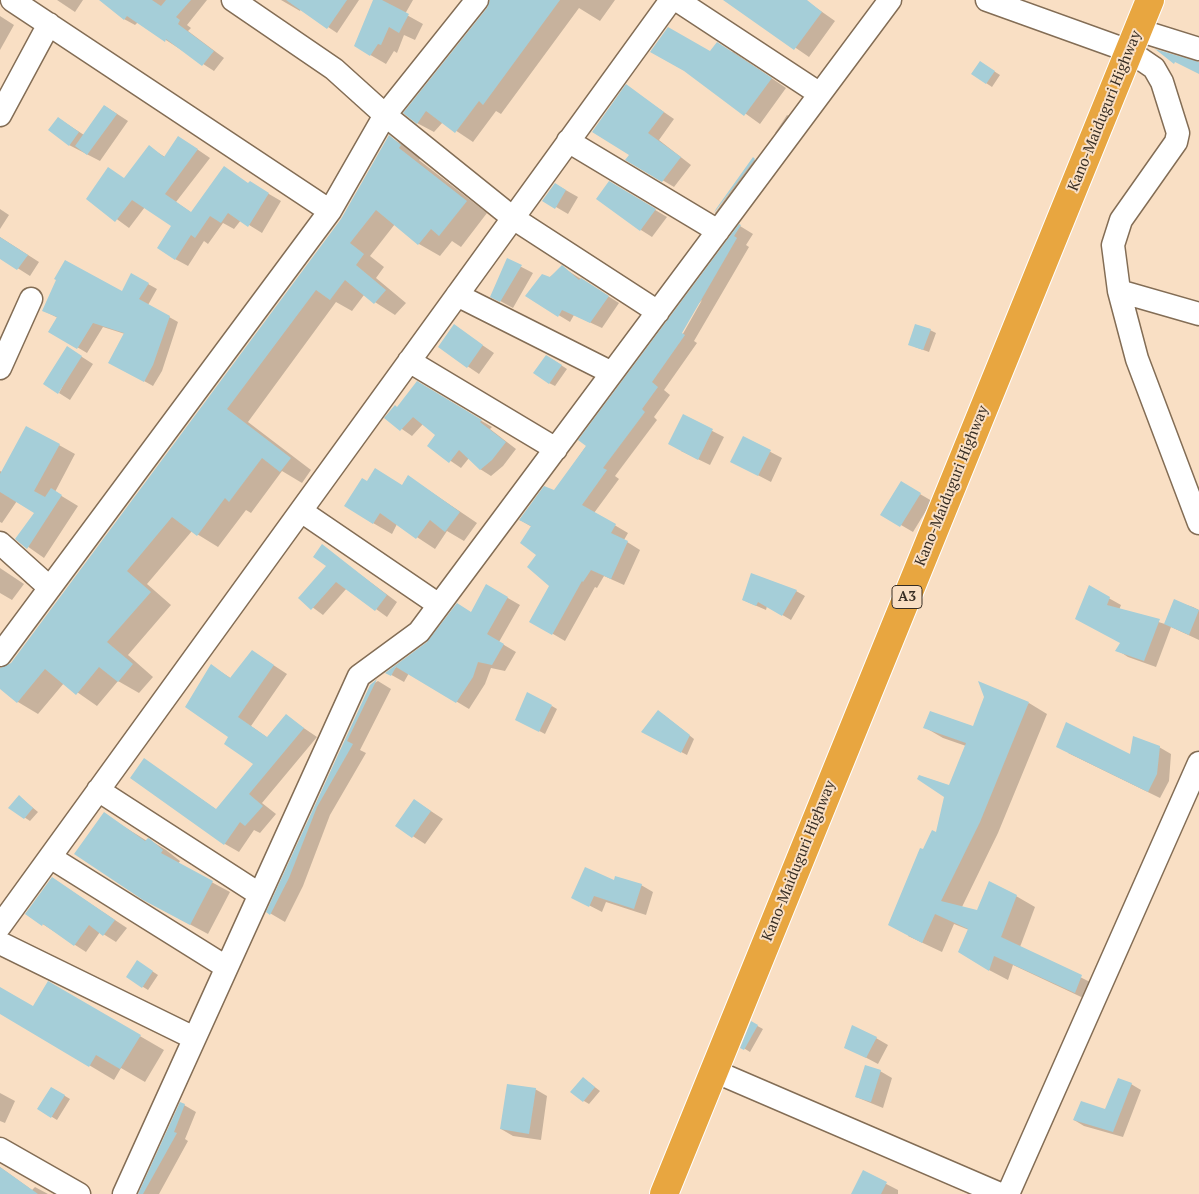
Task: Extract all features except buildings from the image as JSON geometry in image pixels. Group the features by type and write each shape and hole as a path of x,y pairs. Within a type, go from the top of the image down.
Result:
{"highway":[{"name":"Kano-Maiduguri Highway","path":"664,1194 1150,0"}],"street":[{"path":"12,0 330,211"},
{"path":"232,0 334,70 385,116 513,218 658,312"},
{"path":"0,655 330,211 385,116 477,0"},
{"path":"0,926 671,0"},
{"path":"677,0 820,94"},
{"path":"124,1194 359,676 420,632 890,0"},
{"path":"988,0 1134,40 1199,49"},
{"path":"0,115 49,24"},
{"path":"1134,40 1162,82 1178,133 1176,142 1121,220 1113,245 1119,291 1137,359 1199,523"},
{"path":"568,141 718,231"},
{"path":"1119,291 1199,314"},
{"path":"457,295 612,373"},
{"path":"0,368 31,299"},
{"path":"409,361 556,449"},
{"path":"301,511 439,605"},
{"path":"0,543 50,588"},
{"path":"1008,1194 1199,763"},
{"path":"98,790 260,894"},
{"path":"50,857 226,967"},
{"path":"0,943 194,1038"},
{"path":"714,1071 1000,1194"},
{"path":"0,1149 79,1194"}]}
